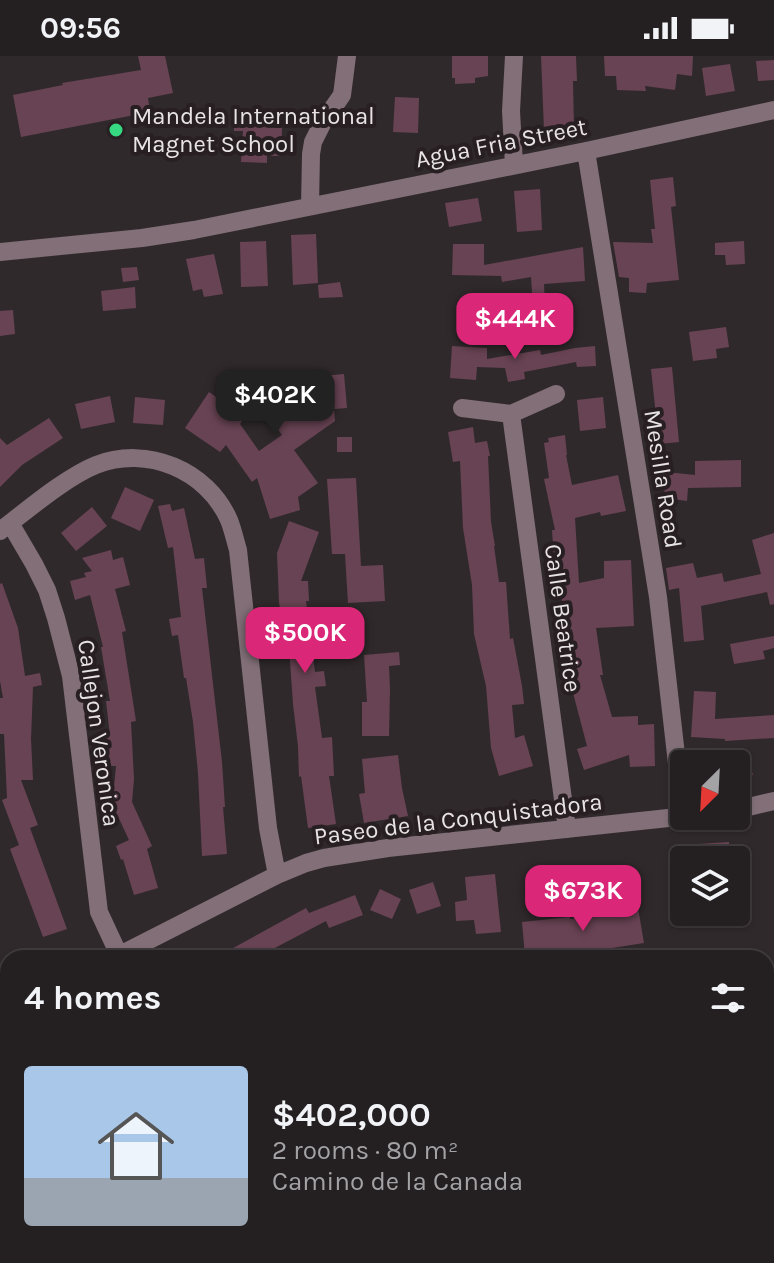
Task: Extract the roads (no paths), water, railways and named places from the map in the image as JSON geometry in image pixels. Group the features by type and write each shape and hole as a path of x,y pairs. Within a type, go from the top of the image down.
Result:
{"street":[{"path":"310,206 313,142 342,95 347,56"},
{"path":"514,56 511,111 514,165"},
{"name":"Agua Fria Street","path":"0,252 194,230 774,110"},
{"name":"Mesilla Road","path":"586,151 658,597 677,750"},
{"path":"462,408 511,414 556,394"},
{"name":"Calle Beatrice","path":"511,414 567,829"},
{"path":"5,527 82,471 112,460 128,458 173,466 199,482 216,500 229,520 238,550 268,828 277,875"},
{"name":"Callejon Veronica","path":"5,527 34,564 47,590 71,676 99,912 113,950"},
{"path":"750,807 774,801"},
{"name":"Paseo de la Conquistadora","path":"130,950 306,863 342,855 670,818"}],"place":[{"name":"Mandela International Magnet School","path":"116,130"}]}
